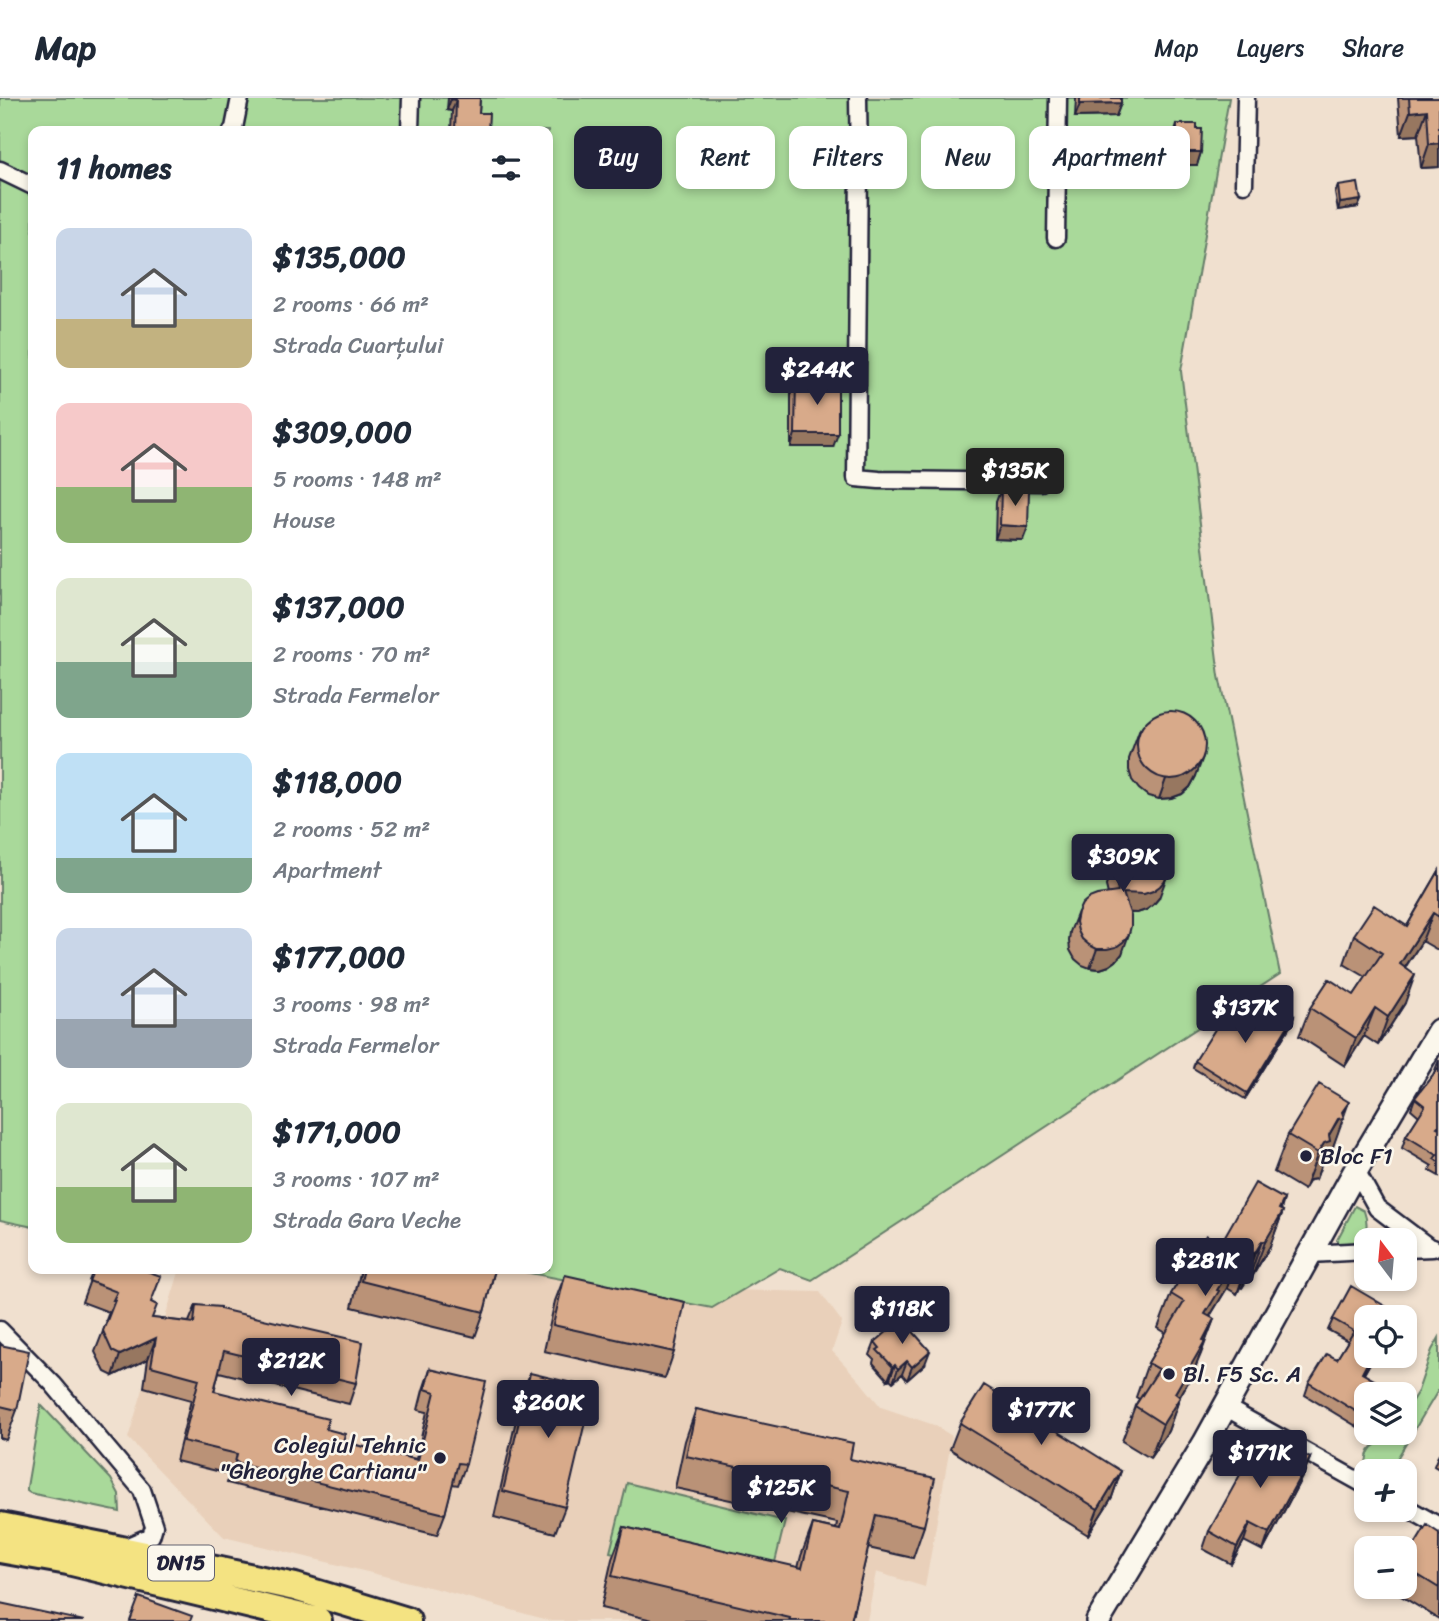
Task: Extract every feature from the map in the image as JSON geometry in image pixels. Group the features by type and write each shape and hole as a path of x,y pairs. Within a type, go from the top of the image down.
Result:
{"main road":[{"name":"DN15","path":"0,1526 295,1587 407,1621"},
{"name":"DN15","path":"0,1549 68,1561 318,1621"}],"street":[{"path":"234,126 240,98"},
{"path":"410,126 411,98"},
{"path":"858,98 856,478 1041,482"},
{"path":"1056,239 1058,98"},
{"path":"1244,184 1246,98"},
{"path":"0,170 28,184"},
{"path":"1098,1621 1225,1407 1356,1170 1439,1031"},
{"path":"1356,1170 1377,1208 1434,1248"},
{"path":"1310,1254 1354,1252"},
{"path":"0,1331 53,1384 142,1490 154,1525 151,1536 120,1549"},
{"path":"1225,1407 1354,1479"},
{"path":"1417,1514 1439,1526"}],"shaded area":[{"path":"553,1270 680,1289 820,1292 842,1322 832,1351 881,1407 934,1425 952,1436 925,1587 876,1572 867,1621 551,1621 441,1590 224,1537 128,1438 178,1274 553,1274"}],"green space":[{"path":"0,98 1229,98 1181,371 1219,676 1280,974 812,1280 780,1268 712,1308 535,1274 553,1274 553,126 28,126 28,1226 0,1220"},
{"path":"1355,1206 1364,1211 1366,1228 1354,1228 1354,1242 1344,1246 1337,1243"},
{"path":"1439,1338 1439,1389 1417,1426 1417,1393"},
{"path":"41,1405 111,1479 119,1494 120,1512 27,1491"},
{"path":"1405,1445 1397,1459 1367,1459 1372,1447"},
{"path":"627,1483 785,1521 768,1591 610,1552"}],"building":[{"path":"480,98 479,113 489,113 488,126 455,126 456,100 451,99"},
{"path":"1080,98 1121,98 1121,103 1080,104"},
{"path":"1409,98 1439,98 1439,143 1429,144 1427,110 1410,112"},
{"path":"1197,124 1197,129 1202,129 1201,152 1190,152 1190,126 1177,126"},
{"path":"1358,183 1361,200 1340,203 1338,186"},
{"path":"796,379 838,379 838,434 795,434"},
{"path":"1001,489 1029,490 1028,527 1000,525"},
{"path":"1164,711 1178,711 1190,716 1200,726 1205,745 1200,764 1190,774 1178,779 1164,779 1152,774 1142,764 1137,752 1137,738 1142,726 1152,716"},
{"path":"1144,838 1160,845 1166,852 1169,870 1166,879 1153,891 1144,894 1123,893 1131,916 1129,934 1116,947 1097,949 1082,939 1076,922 1078,912 1089,898 1118,892 1113,866 1115,857 1126,842"},
{"path":"1439,871 1439,917 1433,913 1400,964 1415,975 1388,1017 1375,1008 1356,1038 1310,1008 1329,979 1354,995 1382,953 1354,935 1374,905 1407,926"},
{"path":"1264,998 1294,1016 1247,1093 1195,1061 1224,1015 1245,1028"},
{"path":"1439,1067 1439,1162 1434,1159 1437,1155 1406,1136 1425,1106 1415,1098"},
{"path":"1319,1084 1349,1102 1342,1112 1344,1118 1338,1119 1329,1135 1330,1141 1324,1143 1318,1153 1288,1135"},
{"path":"1255,1183 1284,1199 1279,1209 1283,1211 1265,1242 1262,1241 1249,1259 1239,1254 1217,1290 1219,1291 1205,1314 1214,1319 1203,1340 1205,1341 1175,1393 1180,1397 1163,1424 1135,1406 1159,1369 1148,1363 1184,1302 1171,1294 1206,1235 1221,1243"},
{"path":"92,1274 161,1276 151,1302 157,1305 152,1318 194,1323 196,1305 220,1307 363,1342 356,1383 224,1351 214,1391 328,1419 326,1429 345,1434 343,1442 418,1460 435,1392 425,1389 430,1369 486,1382 466,1464 458,1463 445,1514 235,1462 237,1454 183,1441 199,1379 151,1366 156,1338 120,1355 112,1351 103,1331 117,1292 89,1281"},
{"path":"363,1274 494,1274 484,1312 361,1281"},
{"path":"565,1275 685,1302 674,1352 553,1325"},
{"path":"1351,1286 1354,1292 1361,1292 1383,1305 1354,1305 1354,1331 1333,1319"},
{"path":"902,1319 930,1351 912,1367 907,1361 898,1369 877,1350 880,1348 875,1342"},
{"path":"1354,1331 1354,1368 1365,1368 1362,1373 1378,1382 1354,1382 1354,1410 1309,1383 1327,1354 1337,1359"},
{"path":"0,1345 29,1351 17,1410 0,1406"},
{"path":"530,1373 593,1388 565,1507 503,1491"},
{"path":"984,1385 1121,1471 1098,1509 960,1423"},
{"path":"696,1409 853,1443 850,1459 935,1478 924,1526 876,1515 851,1621 789,1621 790,1618 612,1576 624,1527 802,1568 813,1524 840,1530 849,1491 686,1456"},
{"path":"1263,1433 1310,1458 1269,1533 1250,1523 1237,1547 1209,1531"},
{"path":"1427,1525 1439,1533 1439,1588 1417,1574 1417,1541"},
{"path":"139,1597 192,1616 190,1621 130,1621"},
{"path":"0,1603 84,1621 0,1621"}],"place":[{"name":"Bloc F1","path":"1306,1156"},
{"name":"Bl. F5 Sc. A","path":"1169,1374"},
{"name":"Colegiul Tehnic \"Gheorghe Cartianu\"","path":"440,1458"}]}
